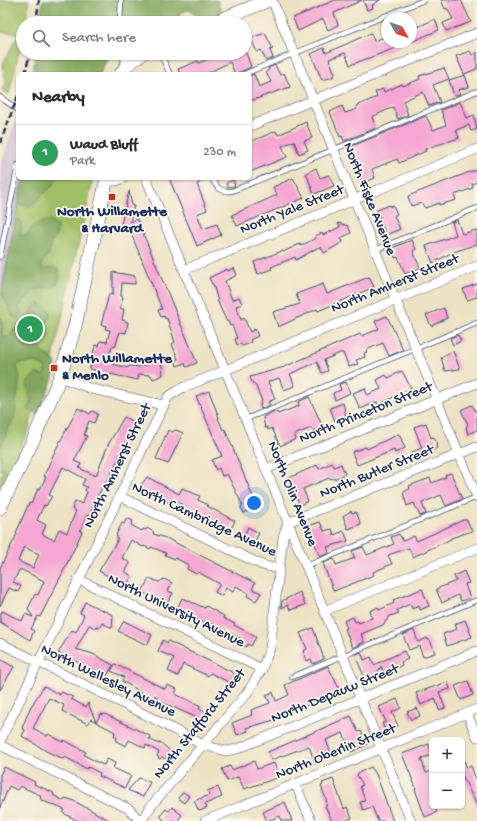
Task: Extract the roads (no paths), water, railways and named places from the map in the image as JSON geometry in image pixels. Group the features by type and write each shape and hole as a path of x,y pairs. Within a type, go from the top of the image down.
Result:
{"main road":[{"path":"230,16 269,0"},
{"path":"124,69 135,60"},
{"path":"0,508 35,436 60,377 75,326 107,180"}],"street":[{"name":"North Fiske Avenue","path":"272,0 477,497"},
{"path":"252,125 477,32"},
{"name":"North Yale Street","path":"184,270 477,149"},
{"path":"107,180 119,180"},
{"name":"North Olin Avenue","path":"147,180 411,821"},
{"name":"North Amherst Street","path":"0,741 163,405 168,398 182,388 477,266"},
{"path":"60,377 92,389 163,405"},
{"name":"North Princeton Street","path":"266,469 477,383"},
{"name":"North Butler Street","path":"288,522 327,508 477,447"},
{"name":"North Cambridge Avenue","path":"119,496 262,565 278,569"},
{"name":"North Stafford Street","path":"140,821 247,693 262,669 270,648 278,569 283,538 288,522"},
{"path":"324,610 477,548"},
{"name":"North University Avenue","path":"78,579 262,669"},
{"name":"North Wellesley Avenue","path":"0,643 152,718 203,745"},
{"name":"North Depauw Street","path":"203,745 226,751 237,749 477,651"},
{"name":"North Oberlin Street","path":"205,821 477,709"},
{"path":"467,713 477,738"},
{"path":"0,745 129,809 140,821"},
{"path":"295,783 311,821"}],"lane":[{"path":"120,16 121,0"},
{"path":"249,72 424,0"},
{"path":"163,60 169,72"},
{"path":"213,180 218,188 224,191 232,191 477,91"},
{"path":"0,96 16,108"},
{"path":"0,257 16,175"},
{"path":"375,250 477,208"},
{"path":"0,223 6,226"},
{"path":"246,419 477,323"},
{"path":"306,566 477,497"},
{"path":"292,677 477,600"}],"railway":[{"path":"37,16 39,0"},
{"path":"25,72 28,60"},
{"path":"0,143 16,101"}],"place":[{"name":"North Willamette & Harvard","path":"112,197"},
{"name":"Waud Bluff","path":"30,329"},
{"name":"North Willamette & Menlo","path":"54,368"}]}
